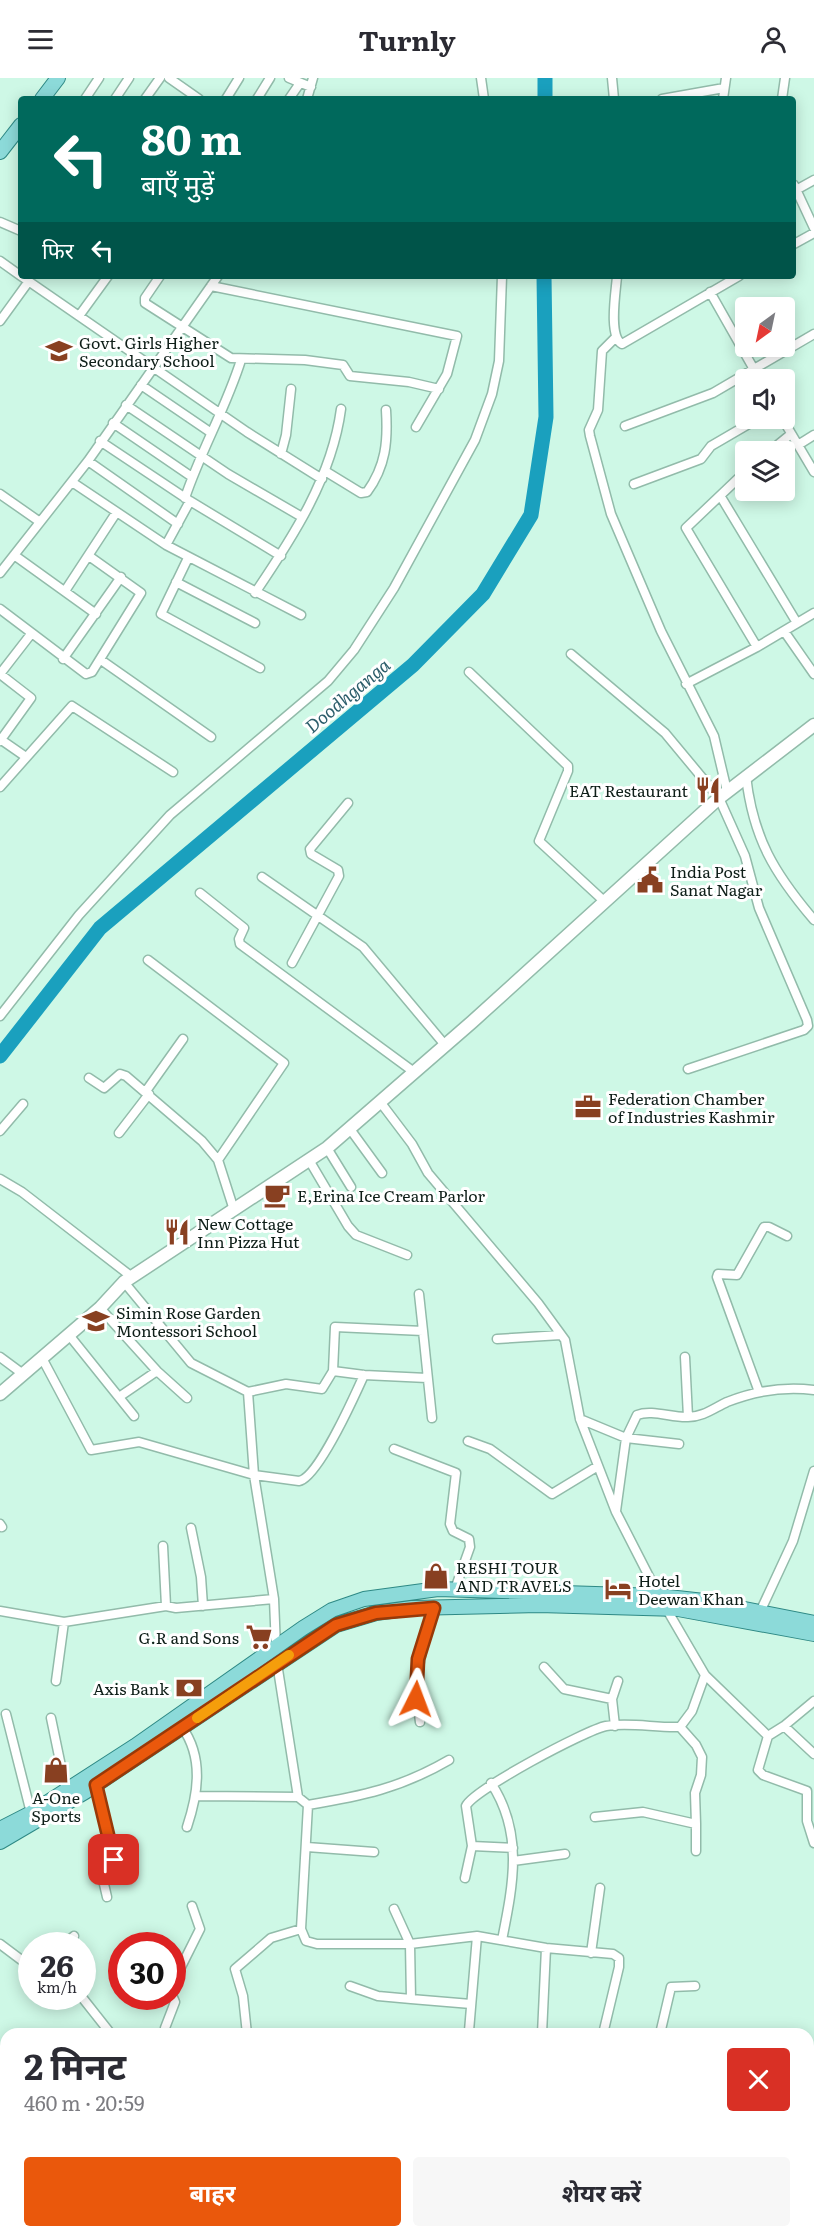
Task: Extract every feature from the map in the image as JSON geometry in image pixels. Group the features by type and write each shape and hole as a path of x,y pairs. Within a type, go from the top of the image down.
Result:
{"main road":[{"path":"44,96 55,79"},
{"path":"0,152 18,132"},
{"path":"0,1394 100,1308 128,1279 327,1148 723,795 814,725"},
{"path":"0,1829 31,1813 66,1790 332,1610 364,1599 438,1589 659,1596 704,1601 814,1623"},
{"path":"0,1842 96,1785 336,1625 376,1613 434,1608 539,1605 667,1609 814,1634"}],"street":[{"path":"87,96 99,78"},
{"path":"117,96 129,78"},
{"path":"147,96 160,78"},
{"path":"228,96 239,78"},
{"path":"259,96 270,78"},
{"path":"289,78 300,82 312,82"},
{"path":"481,78 484,96"},
{"path":"612,78 614,96"},
{"path":"723,96 726,78"},
{"path":"782,96 785,78"},
{"path":"175,80 194,96"},
{"path":"291,96 300,82"},
{"path":"681,96 724,88"},
{"path":"796,188 814,180"},
{"path":"796,190 814,230 796,243"},
{"path":"0,222 18,230"},
{"path":"0,261 18,274"},
{"path":"0,321 23,279"},
{"path":"25,279 280,454 361,493 368,492 382,465 387,447 386,410"},
{"path":"79,316 106,279"},
{"path":"158,279 145,298 145,303 219,353 241,360 269,358 343,365 350,376 409,382 439,389"},
{"path":"0,573 88,461 216,279"},
{"path":"0,1016 79,915 170,816 328,681 354,650 394,588 475,440 492,393 499,361 502,279"},
{"path":"617,279 615,338 602,351 598,410 589,430 590,436 611,513 686,684 714,736 723,795 745,856 759,908 811,1028 688,1069"},
{"path":"615,338 618,342 626,343 734,279"},
{"path":"212,286 311,308 454,334 458,338 456,350 439,389 416,428"},
{"path":"710,292 754,369 814,334"},
{"path":"166,545 188,500 192,477 200,455 221,413 241,360"},
{"path":"626,426 696,400 735,379"},
{"path":"141,385 210,432"},
{"path":"280,454 286,435 291,389"},
{"path":"126,405 200,455 302,517"},
{"path":"255,593 281,556 324,475 333,448 341,409"},
{"path":"113,423 192,477"},
{"path":"634,484 701,459 711,446 740,429"},
{"path":"788,429 814,472"},
{"path":"782,441 791,434"},
{"path":"798,445 814,435"},
{"path":"100,441 188,500 281,556"},
{"path":"88,461 178,524"},
{"path":"72,482 188,558 301,615"},
{"path":"735,482 689,524 687,531 757,647"},
{"path":"1,497 40,522"},
{"path":"721,497 797,623"},
{"path":"65,591 117,513"},
{"path":"14,555 96,614"},
{"path":"0,609 63,658 89,674 101,660 141,593 89,556"},
{"path":"188,558 161,611 165,618 260,668"},
{"path":"63,658 121,577"},
{"path":"176,582 255,623"},
{"path":"686,684 757,647 814,613"},
{"path":"784,631 814,674"},
{"path":"26,757 0,740 32,698 0,674 31,634"},
{"path":"571,654 665,734 723,795"},
{"path":"101,660 211,737"},
{"path":"469,672 568,766 568,771 539,841 605,902"},
{"path":"0,787 72,706 173,772"},
{"path":"746,776 753,820 765,852 783,882 814,920"},
{"path":"292,963 339,873 310,852 348,803"},
{"path":"262,877 317,914 376,959 445,1045"},
{"path":"200,893 244,928 239,939 240,944 414,1072"},
{"path":"148,960 284,1063 218,1160"},
{"path":"118,1132 148,1093 183,1039"},
{"path":"89,1078 104,1088 120,1074 123,1075 148,1093 202,1141 218,1160 234,1210"},
{"path":"381,1102 412,1144 434,1180 561,1335 568,1351 580,1419 616,1512 659,1596 705,1675 768,1736"},
{"path":"0,1131 23,1104"},
{"path":"350,1129 382,1173"},
{"path":"327,1148 351,1187"},
{"path":"309,1160 356,1235 407,1255"},
{"path":"0,1179 22,1192 128,1279 191,1363 248,1392 286,1384 322,1389 333,1371 333,1335 338,1326 423,1331"},
{"path":"759,1392 717,1277 718,1274 737,1275 764,1227 769,1227 787,1236"},
{"path":"419,1294 432,1418"},
{"path":"100,1308 158,1371 187,1398"},
{"path":"69,1335 134,1416"},
{"path":"497,1339 561,1335"},
{"path":"0,1357 23,1374"},
{"path":"685,1357 688,1417"},
{"path":"42,1358 91,1450 139,1442 254,1475 304,1480 313,1470 343,1421 364,1375"},
{"path":"119,1397 158,1371"},
{"path":"333,1371 427,1378"},
{"path":"616,1512 626,1438 633,1420 641,1413 688,1417 706,1413 736,1399 759,1392 785,1388 814,1390"},
{"path":"248,1392 254,1475 274,1599 276,1648"},
{"path":"580,1419 626,1438 679,1444"},
{"path":"468,1441 490,1449 552,1494 598,1466"},
{"path":"394,1449 456,1473 450,1524 453,1531 469,1539 470,1547 455,1589"},
{"path":"760,1612 793,1541 814,1471"},
{"path":"191,1528 201,1577 203,1606"},
{"path":"163,1546 166,1606"},
{"path":"0,1611 64,1622 166,1606 203,1606 274,1599"},
{"path":"420,1722 416,1699 418,1659 434,1608"},
{"path":"56,1681 64,1622"},
{"path":"276,1663 298,1797"},
{"path":"543,1667 564,1689 612,1699"},
{"path":"680,1727 692,1711 705,1675"},
{"path":"615,1726 612,1699 618,1681"},
{"path":"814,1701 768,1736 758,1770 763,1775 807,1791 807,1821 814,1843"},
{"path":"6,1714 31,1813"},
{"path":"51,1718 66,1790"},
{"path":"465,1878 472,1846 466,1806 471,1798 491,1783 600,1728 615,1726 680,1727 696,1744 702,1757 701,1775 695,1794 696,1851"},
{"path":"784,1726 814,1754"},
{"path":"182,1727 195,1759 197,1796 188,1827"},
{"path":"197,1796 298,1797 308,1805 390,1789 423,1776 449,1760"},
{"path":"491,1783 507,1813 513,1848 502,1940"},
{"path":"96,1785 114,1858 112,1861 103,1862 100,1868 107,1897"},
{"path":"308,1805 301,1929 306,1941 317,1944 410,1944 477,1936 546,1948 613,1954 620,1962 604,2028"},
{"path":"595,1817 644,1812 696,1824"},
{"path":"472,1846 513,1848"},
{"path":"307,1847 374,1852"},
{"path":"513,1861 565,1854"},
{"path":"591,1953 600,1888"},
{"path":"186,1957 200,1929 192,1906"},
{"path":"394,1909 410,1944 411,2000"},
{"path":"246,2028 243,1996 235,1969 272,1938 301,1929"},
{"path":"469,2028 477,1936"},
{"path":"0,1944 18,1958"},
{"path":"542,2028 546,1948"},
{"path":"350,1986 378,1996 471,2004"},
{"path":"661,2028 670,1987 695,1986"},
{"path":"92,2010 106,2028"},
{"path":"165,2028 172,2010"}],"waterway":[{"name":"Doodhganga","path":"545,78 545,96"},
{"name":"Doodhganga","path":"0,1056 100,928 413,665 483,594 531,515 546,417 544,279"}],"slow traffic":[{"path":"197,1718 289,1655"}],"place":[{"name":"Govt. Girls Higher Secondary School","path":"59,351"},
{"name":"EAT Restaurant","path":"708,790"},
{"name":"India Post Sanat Nagar","path":"650,880"},
{"name":"Federation Chamber of Industries Kashmir","path":"588,1107"},
{"name":"E,Erina Ice Cream Parlor","path":"277,1195"},
{"name":"New Cottage Inn Pizza Hut","path":"177,1232"},
{"name":"Simin Rose Garden Montessori School","path":"96,1321"},
{"name":"RESHI TOUR AND TRAVELS","path":"436,1576"},
{"name":"Hotel Deewan Khan","path":"618,1589"},
{"name":"G.R and Sons","path":"259,1637"},
{"name":"Axis Bank","path":"189,1688"},
{"name":"A-One Sports","path":"56,1770"}],"route":[{"path":"114,1860 96,1785 336,1625 376,1613 412,1608 434,1608 418,1659 416,1699"}]}
